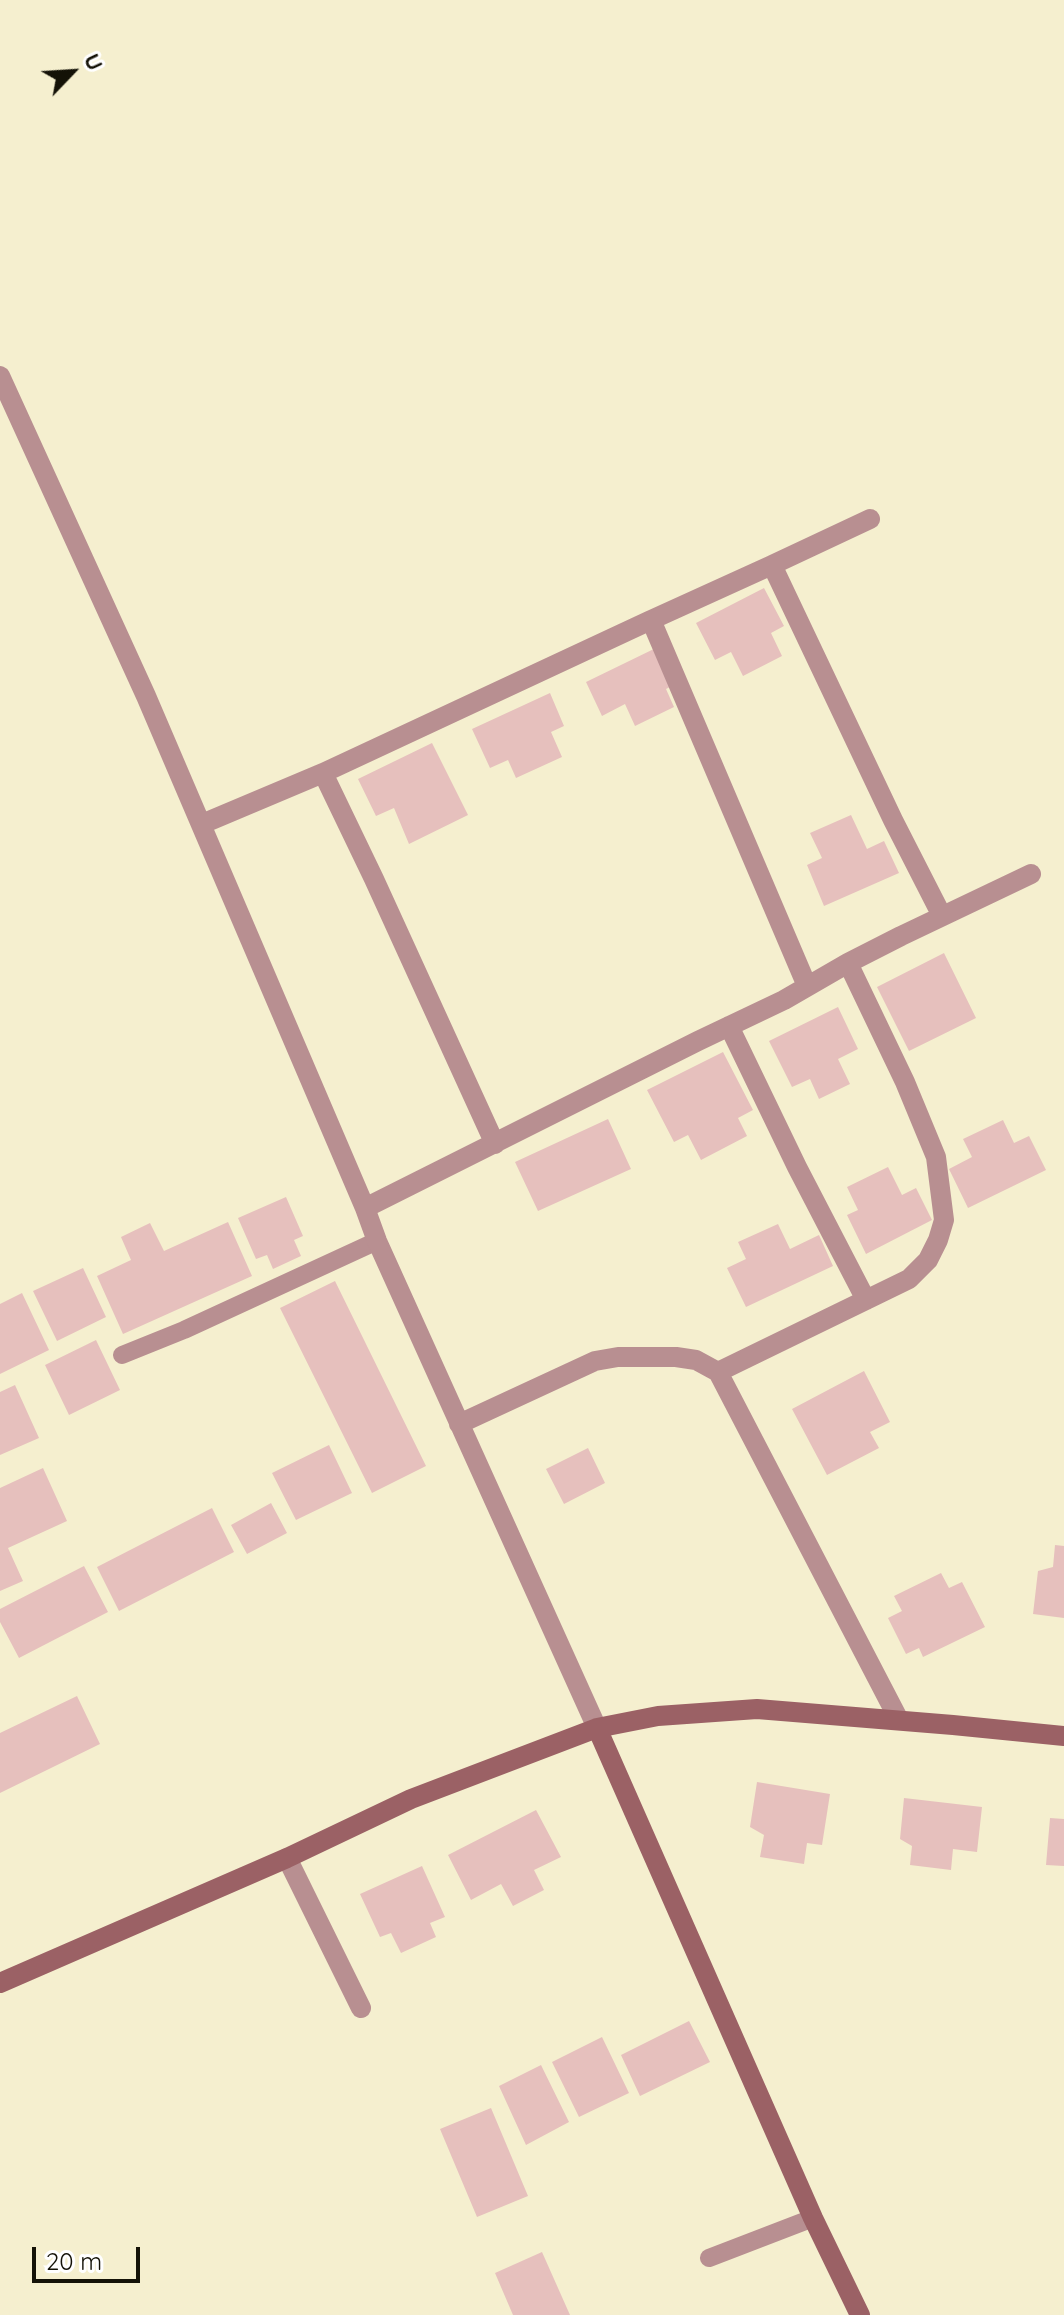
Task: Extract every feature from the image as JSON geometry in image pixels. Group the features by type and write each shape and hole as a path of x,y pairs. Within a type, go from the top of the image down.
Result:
{"street":[{"path":"0,376 202,824 377,1241 597,1728 813,2218 860,2315"},
{"path":"202,824 323,773 870,519"},
{"path":"772,565 942,916"},
{"path":"651,620 807,986"},
{"path":"323,773 495,1144"},
{"path":"365,1208 784,1000 848,963 1031,874"},
{"path":"718,1372 909,1279 928,1260 938,1240 944,1220 936,1157 905,1082 848,963"},
{"path":"729,1026 866,1300"},
{"path":"459,1424 595,1361 618,1357 676,1357 696,1360 718,1372 899,1720"},
{"path":"0,1983 287,1858 411,1799 597,1728 658,1716 757,1709 1064,1736"},
{"path":"287,1858 361,2008"}],"lane":[{"path":"122,1355 184,1330 377,1241"},
{"path":"709,2258 813,2218"}],"building":[{"path":"764,588 784,626 771,633 782,656 743,676 731,652 715,660 696,623"},
{"path":"660,646 678,683 666,689 674,707 635,726 625,704 602,716 586,682"},
{"path":"550,693 564,726 551,732 562,757 516,778 508,760 490,768 472,729"},
{"path":"432,743 468,815 409,844 394,808 376,816 358,779"},
{"path":"851,815 867,849 884,841 899,873 824,906 807,865 822,858 810,833"},
{"path":"944,953 976,1018 909,1051 877,987"},
{"path":"838,1007 858,1049 838,1059 850,1084 819,1099 810,1079 792,1087 769,1041"},
{"path":"723,1052 753,1110 738,1118 747,1136 701,1160 688,1135 674,1142 647,1090"},
{"path":"608,1119 631,1169 538,1211 515,1162"},
{"path":"1003,1120 1014,1143 1029,1136 1046,1170 968,1208 949,1169 972,1157 963,1139"},
{"path":"888,1167 902,1195 916,1188 932,1220 866,1254 847,1215 858,1210 847,1187"},
{"path":"286,1197 303,1236 294,1240 301,1256 273,1269 267,1255 256,1259 238,1218"},
{"path":"228,1222 252,1276 123,1334 97,1276 131,1260 121,1237 150,1223 164,1251"},
{"path":"778,1224 790,1249 819,1235 833,1266 746,1307 727,1268 746,1259 738,1242"},
{"path":"83,1268 106,1317 57,1341 33,1291"},
{"path":"335,1281 426,1466 372,1493 280,1308"},
{"path":"22,1293 49,1350 0,1374 0,1304"},
{"path":"96,1340 120,1390 69,1415 45,1365"},
{"path":"864,1371 890,1422 870,1432 879,1448 827,1475 792,1409"},
{"path":"15,1385 39,1438 0,1455 0,1392"},
{"path":"329,1445 352,1493 296,1520 272,1473"},
{"path":"588,1448 605,1483 564,1504 546,1469"},
{"path":"43,1468 67,1521 8,1548 23,1581 0,1591 0,1488"},
{"path":"271,1503 287,1533 247,1554 231,1525"},
{"path":"212,1508 234,1552 119,1611 97,1567"},
{"path":"1055,1545 1064,1546 1064,1618 1033,1614 1038,1571 1053,1567"},
{"path":"84,1566 108,1612 19,1658 0,1622 0,1609"},
{"path":"941,1573 949,1588 962,1582 985,1627 923,1657 919,1648 906,1654 888,1618 902,1611 894,1596"},
{"path":"77,1696 100,1744 0,1793 0,1733"},
{"path":"757,1782 830,1794 822,1845 807,1843 804,1864 760,1857 764,1835 750,1827"},
{"path":"904,1798 982,1807 977,1852 953,1849 951,1870 910,1865 912,1846 900,1839"},
{"path":"536,1810 561,1857 534,1870 544,1890 513,1906 501,1884 471,1900 448,1855"},
{"path":"1050,1818 1064,1819 1064,1866 1046,1865"},
{"path":"422,1866 445,1917 430,1923 436,1937 401,1953 391,1933 380,1937 360,1894"},
{"path":"689,2021 710,2062 640,2096 621,2055"},
{"path":"602,2037 629,2093 579,2117 552,2062"},
{"path":"541,2065 569,2122 526,2145 499,2086"},
{"path":"491,2108 528,2196 477,2217 440,2129"},
{"path":"542,2252 570,2315 513,2315 495,2273"}]}
